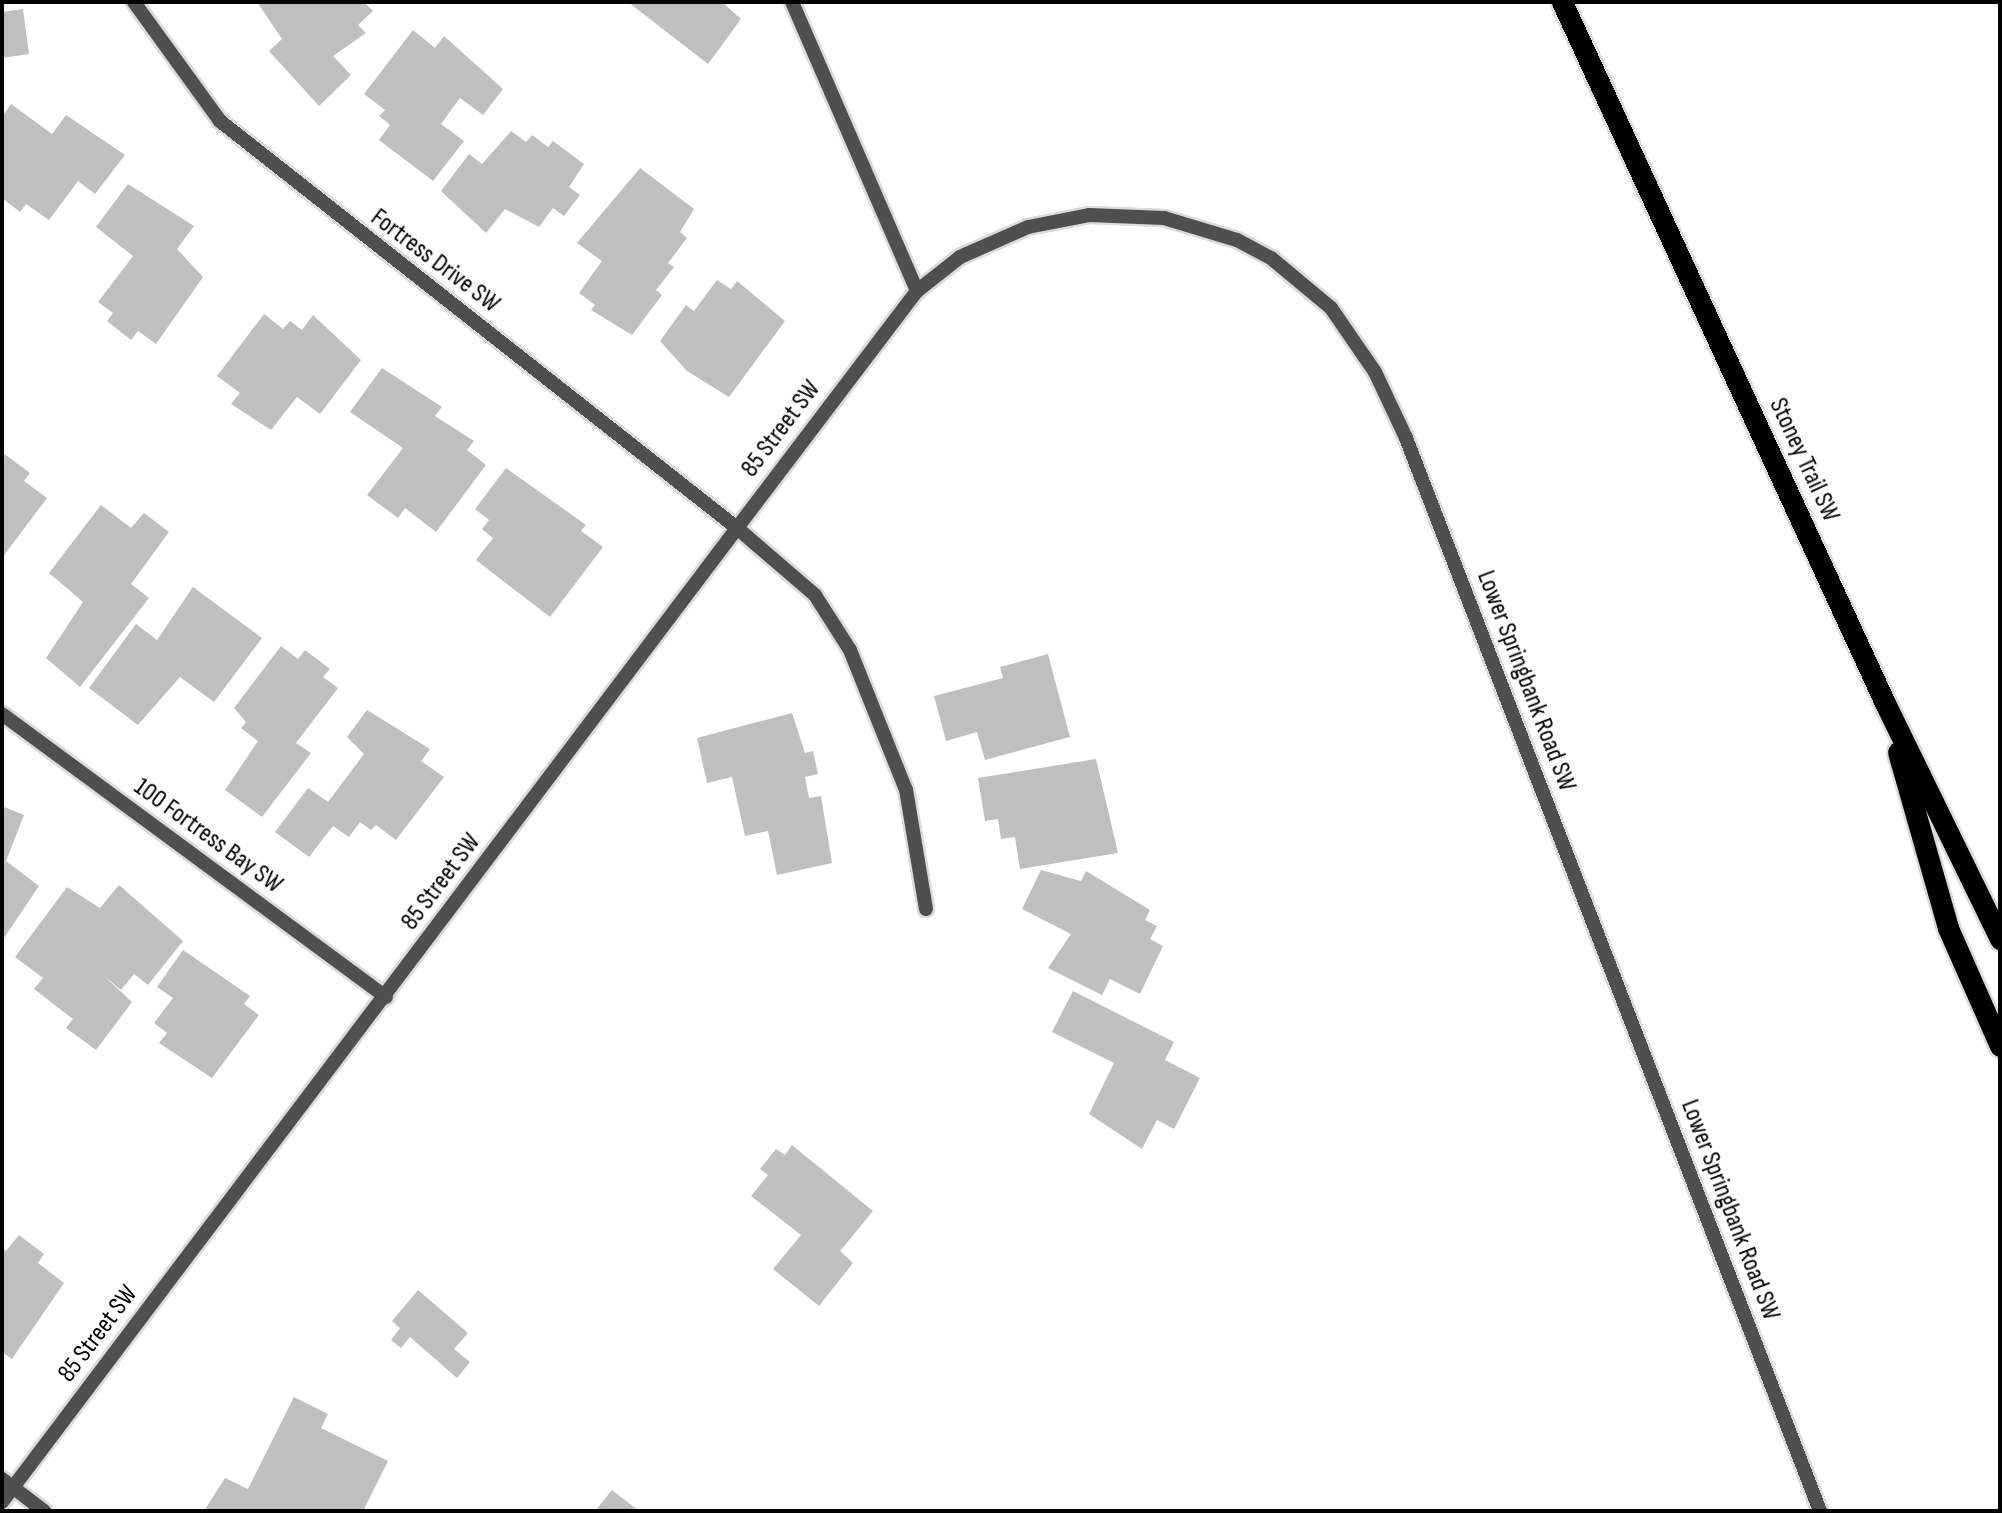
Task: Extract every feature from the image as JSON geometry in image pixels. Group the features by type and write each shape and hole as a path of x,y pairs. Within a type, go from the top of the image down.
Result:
{"highway":[{"name":"Stoney Trail SW","path":"1562,2 1885,703 2000,939"},
{"path":"1885,703 1948,928 2000,1046"}],"street":[{"name":"Fortress Drive SW","path":"134,2 220,121 372,247 541,370 737,528 815,595 850,650 906,790 926,909"},
{"path":"792,2 917,290"},
{"name":"Lower Springbank Road SW","path":"917,290 960,257 1028,227 1089,215 1164,218 1237,240 1271,258 1303,281 1356,338 1406,438 1821,1511"},
{"name":"85 Street SW","path":"2,1502 7,1483 386,997 917,290"},
{"name":"100 Fortress Bay SW","path":"2,715 386,997"},
{"path":"7,1483 44,1511"}],"building":[{"path":"257,2 364,2 373,11 358,25 366,33 333,56 351,75 319,106 269,51 282,39"},
{"path":"628,2 722,2 741,19 708,64"},
{"path":"23,9 29,54 2,58 2,12"},
{"path":"413,30 435,48 444,36 503,89 483,115 460,98 441,124 464,141 433,181 379,140 390,125 379,116 385,110 364,94"},
{"path":"11,104 52,134 66,115 125,155 95,194 78,181 49,220 26,204 20,212 2,198 2,117"},
{"path":"511,131 526,142 532,135 548,147 553,141 584,164 569,187 580,195 564,216 553,208 539,227 505,209 486,233 441,191 469,154 482,164"},
{"path":"640,168 694,209 680,232 687,238 668,263 674,267 656,290 662,295 632,335 591,310 595,305 579,293 602,261 577,243"},
{"path":"128,184 194,226 177,249 203,277 156,344 138,331 131,340 107,321 113,313 98,302 133,256 96,227"},
{"path":"717,280 731,289 737,281 785,321 729,397 687,371 660,341 686,305 694,311"},
{"path":"264,314 283,329 290,321 302,330 313,315 361,360 320,414 297,397 271,430 231,404 240,393 217,376"},
{"path":"382,368 442,407 435,416 474,441 467,450 486,465 436,532 405,508 398,518 367,495 403,448 350,412"},
{"path":"3,453 30,473 24,481 47,498 2,558"},
{"path":"506,468 586,525 581,531 603,547 550,617 476,560 493,538 482,529 489,520 475,509"},
{"path":"101,505 131,528 144,513 169,532 131,584 149,598 80,687 46,658 83,602 49,573"},
{"path":"193,587 262,638 214,702 180,677 138,725 89,688 136,624 157,640"},
{"path":"281,646 298,659 305,650 330,669 323,677 338,688 296,743 311,753 262,817 225,790 258,741 241,728 246,722 234,708"},
{"path":"1048,654 1070,737 985,760 977,732 946,741 934,696 1003,678 1000,667"},
{"path":"367,710 430,749 421,761 444,777 396,840 376,825 371,830 360,822 349,837 333,826 309,857 275,832 308,788 328,802 364,754 347,737"},
{"path":"792,713 805,753 813,751 818,774 805,777 809,798 821,796 832,863 777,875 768,831 745,836 732,777 707,783 697,738"},
{"path":"1096,759 1118,853 1020,869 1015,837 1001,839 998,819 985,821 978,778"},
{"path":"2,806 24,815 6,861 39,886 2,941"},
{"path":"1041,870 1081,881 1086,871 1150,910 1145,920 1157,926 1150,939 1163,946 1140,994 1110,979 1102,995 1048,968 1071,934 1022,909"},
{"path":"119,885 183,941 148,985 134,974 121,990 103,975 132,1002 96,1050 66,1028 73,1019 34,989 43,978 15,957 67,887 100,908"},
{"path":"183,950 250,996 244,1004 259,1015 212,1078 159,1043 167,1033 154,1023 173,998 157,987"},
{"path":"1073,991 1174,1042 1165,1060 1200,1078 1174,1129 1157,1120 1142,1149 1089,1114 1114,1063 1052,1032"},
{"path":"792,1145 873,1211 840,1251 853,1263 819,1306 773,1269 801,1235 751,1196 768,1175 760,1169 776,1149 785,1155"},
{"path":"19,1235 44,1254 38,1263 64,1283 12,1359 2,1352 2,1248 6,1251"},
{"path":"418,1290 468,1333 454,1349 470,1362 457,1378 410,1337 401,1348 391,1340 400,1328 392,1321"},
{"path":"294,1397 328,1414 321,1428 388,1461 363,1511 204,1511 225,1478 248,1489"},
{"path":"612,1490 639,1511 595,1511"}]}
